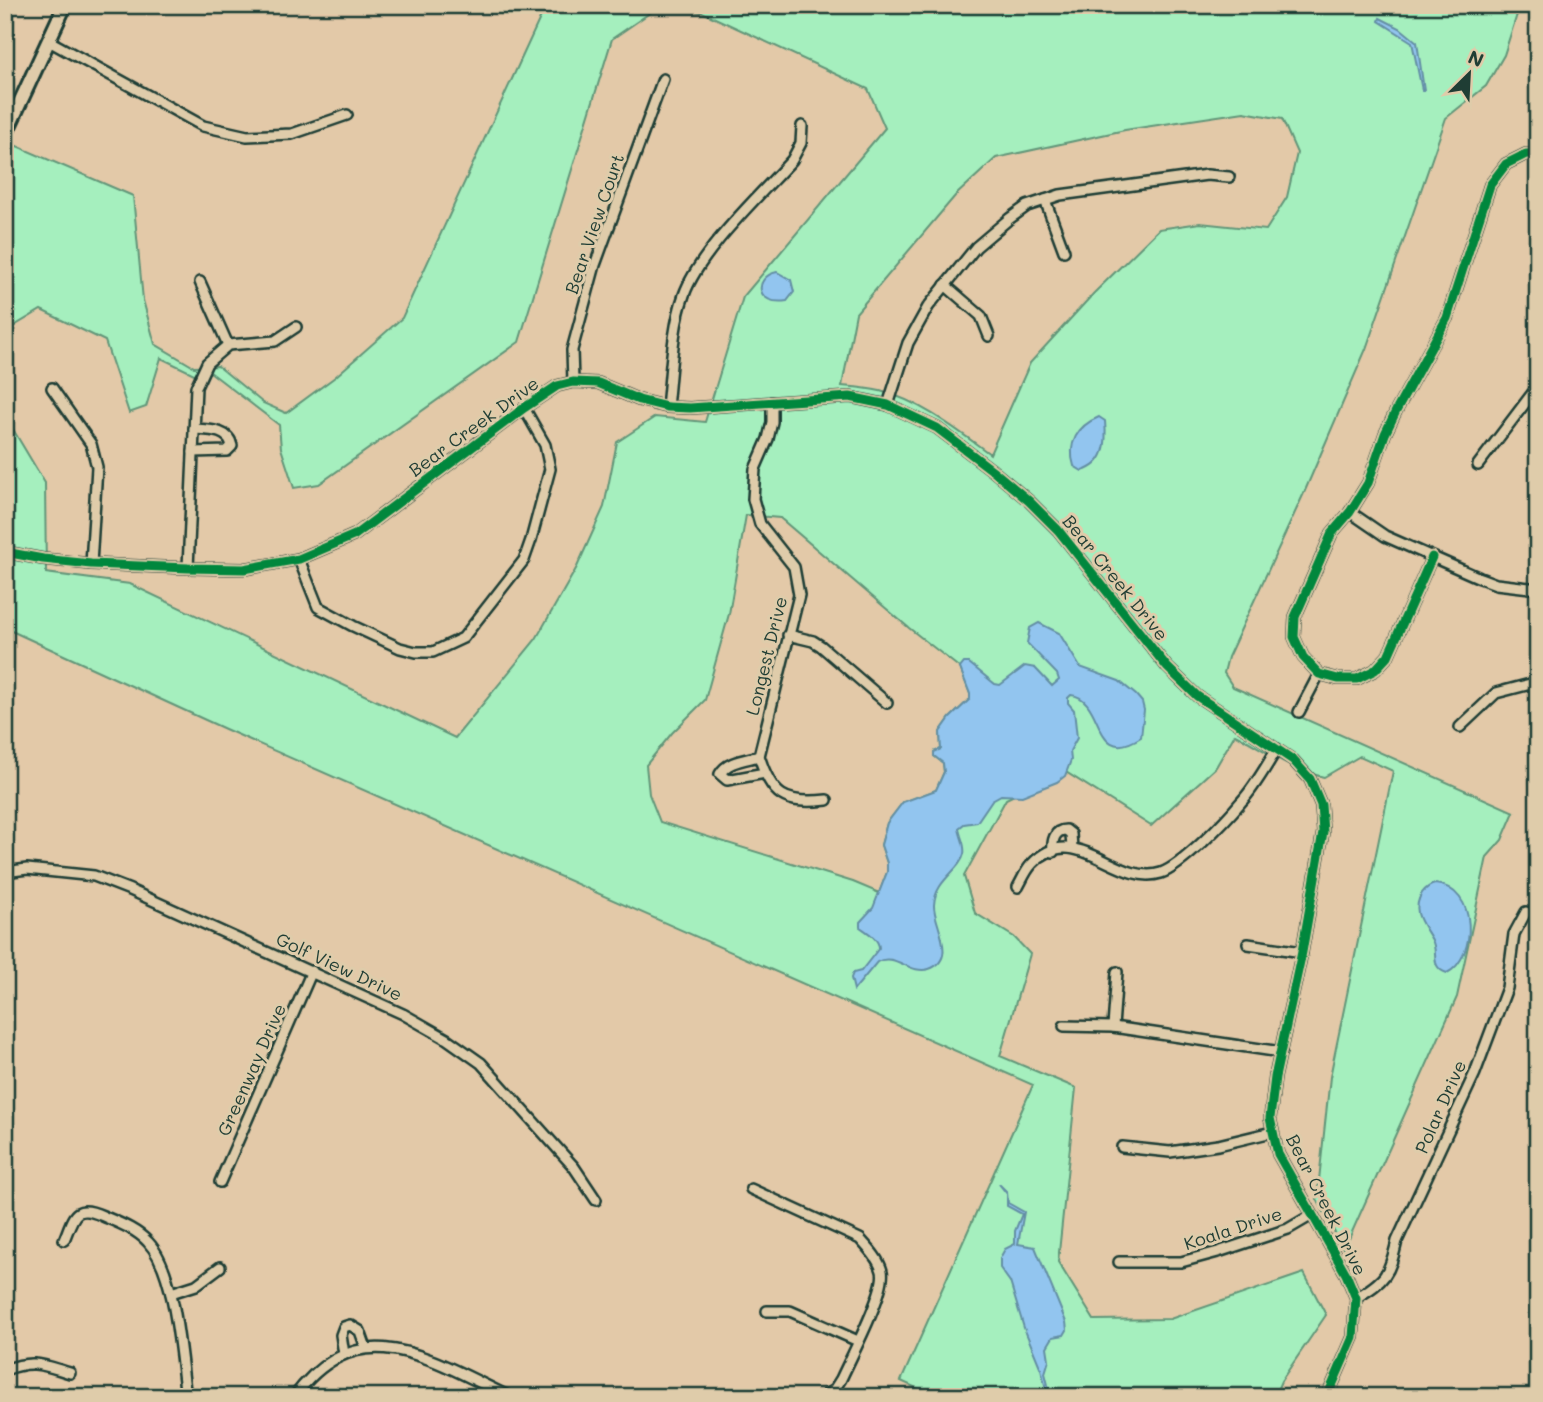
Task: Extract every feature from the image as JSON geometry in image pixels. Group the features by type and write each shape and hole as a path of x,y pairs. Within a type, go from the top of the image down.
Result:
{"street":[{"path":"5,135 65,5"},
{"path":"49,41 203,125 216,129 247,136 292,134 347,115"},
{"name":"Bear View Court","path":"573,383 572,350 595,265 663,79"},
{"path":"667,407 679,316 684,295 695,272 792,160 801,143 802,126"},
{"path":"1433,557 1388,656 1376,670 1357,679 1338,679 1319,674 1303,657 1294,637 1295,617 1332,533 1350,512 1368,483 1396,411 1447,318 1490,185 1506,164 1526,154 1538,154"},
{"path":"888,405 916,325 945,285 991,232 1027,206 1060,195 1207,175 1228,177"},
{"path":"1045,200 1064,251"},
{"path":"201,282 228,345"},
{"path":"945,285 981,316 989,336"},
{"path":"188,568 196,387 207,363 228,345 275,341 296,327"},
{"name":"Bear Creek Drive","path":"5,552 91,564 188,568 244,569 299,559 355,535 524,408 557,386 573,383 598,383 639,400 667,407 690,408 850,397 888,405 937,428 1029,501 1058,530 1167,667 1197,696 1293,760 1310,779 1321,805 1324,832 1270,1118 1278,1154 1346,1274 1356,1298 1353,1337 1326,1397"},
{"path":"52,388 91,444 97,467 91,564"},
{"path":"1478,466 1537,389"},
{"name":"Longest Drive","path":"758,756 799,595 794,567 760,524 753,499 755,469 772,422 772,401"},
{"path":"299,559 318,607 352,626 400,649 416,652 433,652 463,638 524,560 550,469 545,445 524,408"},
{"path":"193,452 227,451 232,446 227,435 194,429"},
{"path":"1350,512 1385,536 1496,584 1538,589"},
{"path":"788,635 813,641 821,646 887,703"},
{"path":"1299,712 1319,674"},
{"path":"1460,727 1496,693 1538,682"},
{"path":"1018,887 1032,864 1053,852 1072,848 1085,850 1133,873 1160,873 1176,866 1242,801 1277,749"},
{"path":"765,774 727,780 720,774 722,769 730,764 758,756 765,774 767,780 782,795 802,803 827,800"},
{"path":"1053,852 1052,843 1056,833 1061,830 1070,834 1072,848"},
{"name":"Golf View Drive","path":"5,872 27,869 94,876 403,1013 481,1063 574,1167 596,1200"},
{"name":"Polar Drive","path":"1356,1298 1380,1283 1392,1265 1397,1241 1484,1048 1507,988 1514,934 1526,912"},
{"path":"1248,944 1302,952"},
{"name":"Greenway Drive","path":"220,1182 312,971"},
{"path":"1112,1027 1117,972"},
{"path":"1064,1026 1112,1027 1281,1052"},
{"path":"1122,1147 1170,1152 1218,1145 1272,1132"},
{"path":"751,1189 860,1239 883,1272 881,1290 841,1380 834,1390 824,1396"},
{"path":"64,1240 75,1213 89,1210 137,1232 151,1244 162,1263 171,1293 186,1397"},
{"name":"Koala Drive","path":"1119,1262 1181,1262 1288,1229 1312,1215"},
{"path":"171,1293 197,1285 220,1267"},
{"path":"767,1311 790,1311 858,1341"},
{"path":"344,1354 341,1335 344,1327 350,1325 360,1331 366,1348"},
{"path":"294,1397 308,1378 344,1354 366,1348 399,1350 420,1356 510,1397"},
{"path":"5,1370 23,1363 32,1363 70,1373"}],"green space":[{"path":"546,5 1520,5 1504,55 1486,86 1446,118 1366,349 1304,493 1228,657 1224,673 1233,687 1514,812 1502,840 1487,857 1457,997 1344,1250 1317,1199 1330,1077 1393,771 1360,756 1324,777 1289,765 1235,734 1216,767 1151,826 1064,771 1006,799 964,876 975,913 1014,937 1030,954 1000,1056 1076,1088 1058,1262 1094,1320 1170,1319 1304,1273 1326,1315 1281,1381 1274,1397 936,1397 901,1381 1033,1085 225,729 5,628 5,416 45,483 46,573 130,584 455,738 536,639 577,567 604,507 617,442 655,417 705,422 743,297 885,128 868,89 702,12 657,8 612,39 519,342 319,484 294,488 281,448 279,425 210,372 194,374 161,358 146,407 129,413 105,341 41,310 11,328 5,345 5,154 10,143 133,196 143,300 155,344 194,367 218,366 263,403 286,413 335,377 402,318","holes":["1244,112 1282,119 1297,153 1287,197 1266,230 1200,223 1159,229 1094,293 1030,363 990,454 938,417 910,402 880,391 842,386 856,313 955,196 996,158 1125,130","746,515 780,518 960,668 970,694 970,699 940,732 941,749 934,752 934,756 943,763 944,772 936,790 903,802 887,823 881,845 887,872 879,893 853,882 660,822 649,794 646,765 672,733 705,700 729,614"]}],"water":[{"path":"1380,18 1400,28 1417,42 1424,90 1412,42 1379,21"},
{"path":"777,272 791,280 794,292 787,301 769,299 761,290 764,279"},
{"path":"1099,417 1105,421 1103,452 1096,463 1082,471 1074,466 1073,443 1085,425"},
{"path":"1039,623 1059,633 1080,667 1119,681 1136,695 1144,710 1141,737 1125,745 1114,744 1106,739 1082,699 1071,695 1068,703 1074,710 1077,738 1070,751 1071,760 1065,776 1022,796 1001,795 992,800 977,822 964,824 959,828 964,847 962,860 935,896 935,913 944,949 938,964 922,970 896,961 877,962 854,990 851,978 853,973 861,971 879,948 875,939 860,927 860,922 873,908 887,872 881,845 887,823 903,802 936,790 944,772 943,763 934,756 934,752 941,749 940,732 970,699 960,668 964,663 969,663 1000,685 1025,666 1035,668 1052,686 1059,680 1057,674 1027,643 1030,628"},
{"path":"1435,884 1449,888 1460,897 1469,924 1464,953 1457,965 1447,973 1436,963 1434,945 1422,924 1417,906 1422,893"},
{"path":"999,1184 1007,1192 1008,1203 1024,1212 1018,1244 1035,1247 1066,1322 1067,1330 1064,1335 1053,1337 1047,1347 1049,1360 1045,1373 1051,1397 1048,1397 1041,1369 1024,1328 1010,1282 1000,1268 1000,1258 1005,1249 1015,1244 1015,1231 1022,1214 1007,1206 1007,1194"}],"cycle path":[{"path":"1432,557 1388,656 1375,670 1357,679 1338,679 1319,674 1303,657 1294,637 1295,617 1332,533 1350,512 1368,483 1396,411 1447,318 1490,185 1506,164 1526,154 1538,154"},
{"path":"5,552 91,564 188,568 244,569 299,559 355,535 524,408 557,386 573,382 598,383 639,400 667,407 690,408 850,397 888,405 937,428 1029,501 1058,530 1167,667 1197,696 1293,760 1310,779 1321,805 1323,832 1302,952 1275,1077 1270,1118 1278,1154 1346,1274 1356,1298 1353,1337 1327,1397"}]}
